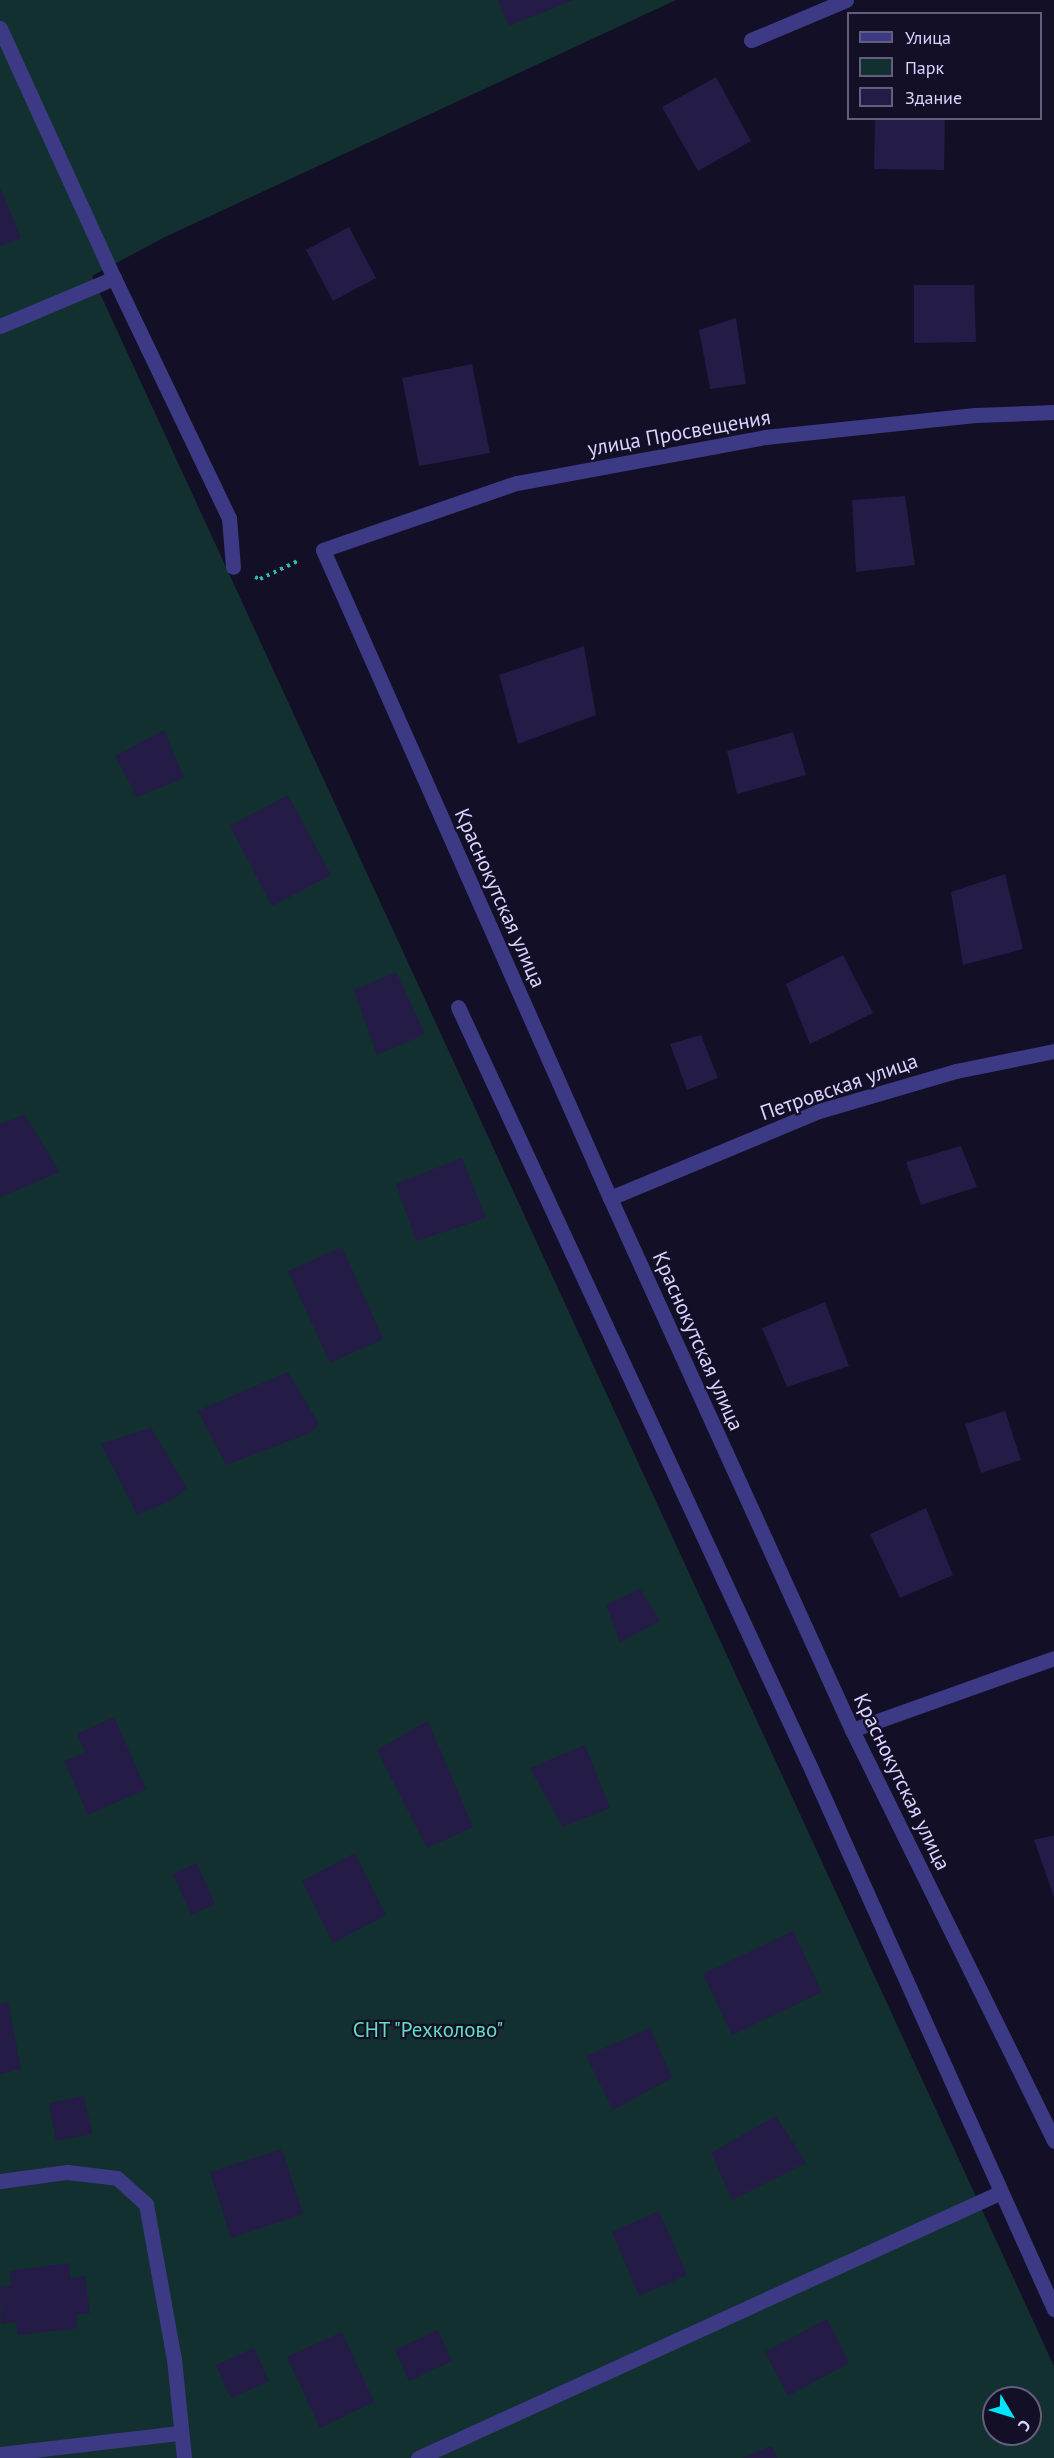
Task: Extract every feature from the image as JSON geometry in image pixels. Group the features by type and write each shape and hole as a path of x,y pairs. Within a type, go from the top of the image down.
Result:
{"street":[{"path":"751,40 846,0"},
{"path":"0,28 114,278 229,518 232,567"},
{"path":"0,326 114,278"},
{"name":"улица Просвещения","path":"323,550 516,483 765,437 975,415 1054,412"},
{"name":"Краснокутская улица","path":"323,550 610,1198 852,1730 1054,2141"},
{"path":"458,1006 808,1762 999,2193 1054,2309"},
{"name":"Петровская улица","path":"610,1198 819,1112 956,1071 1054,1051"},
{"path":"852,1730 1054,1658"},
{"path":"0,2181 67,2172 117,2178 146,2204 174,2360 184,2458"},
{"path":"418,2458 999,2193"},
{"path":"0,2454 180,2433"}],"path":[{"path":"232,567 260,579 323,550"}],"green space":[{"name":"СНТ \"Рехколово\"","path":"0,0 676,0 165,237 92,276 1054,2366 1054,2458 0,2458"}],"building":[{"path":"498,0 574,0 509,26"},
{"path":"716,77 751,141 698,171 662,107"},
{"path":"875,120 945,120 944,170 874,169"},
{"path":"0,187 21,238 0,246"},
{"path":"349,227 376,278 333,301 306,250"},
{"path":"914,285 974,285 976,342 914,343"},
{"path":"736,318 746,384 710,389 699,330"},
{"path":"472,364 490,453 419,466 402,378"},
{"path":"905,496 915,565 856,572 852,500"},
{"path":"584,646 596,715 518,744 499,675"},
{"path":"164,730 184,778 137,797 115,756"},
{"path":"793,732 806,775 737,794 727,751"},
{"path":"288,795 331,875 272,906 230,826"},
{"path":"1005,874 1023,949 963,965 951,892"},
{"path":"843,955 873,1013 810,1044 786,984"},
{"path":"396,972 425,1034 377,1055 354,990"},
{"path":"701,1035 718,1078 687,1090 670,1044"},
{"path":"25,1115 60,1172 0,1197 0,1124"},
{"path":"961,1146 977,1187 921,1205 906,1162"},
{"path":"462,1158 486,1218 416,1241 396,1184"},
{"path":"342,1247 383,1339 330,1363 288,1271"},
{"path":"825,1302 849,1366 787,1387 762,1328"},
{"path":"288,1372 319,1424 310,1433 226,1465 198,1411"},
{"path":"1005,1411 1021,1460 981,1473 965,1424"},
{"path":"151,1428 187,1488 170,1501 137,1515 101,1444"},
{"path":"926,1508 953,1575 900,1598 870,1534"},
{"path":"640,1589 660,1621 620,1642 606,1605"},
{"path":"114,1717 146,1789 88,1815 64,1761 85,1752 77,1734"},
{"path":"428,1721 473,1827 427,1848 377,1750"},
{"path":"585,1745 610,1808 563,1827 530,1768"},
{"path":"1054,1835 1054,1897 1034,1840"},
{"path":"355,1853 386,1915 333,1943 302,1881"},
{"path":"197,1863 215,1904 191,1915 173,1874"},
{"path":"793,1931 822,1992 732,2035 703,1974"},
{"path":"8,2002 21,2069 0,2074 0,2004"},
{"path":"650,2028 672,2078 613,2110 586,2056"},
{"path":"84,2096 92,2134 56,2141 49,2103"},
{"path":"776,2116 806,2163 732,2200 711,2153"},
{"path":"282,2149 303,2214 231,2238 210,2172"},
{"path":"659,2211 687,2275 639,2296 612,2232"},
{"path":"69,2263 71,2278 85,2276 90,2313 76,2315 78,2328 18,2335 16,2322 1,2324 0,2287 11,2286 10,2271"},
{"path":"827,2319 849,2363 788,2396 765,2352"},
{"path":"438,2330 452,2361 409,2381 395,2350"},
{"path":"342,2332 374,2402 320,2428 287,2357"},
{"path":"254,2348 269,2381 231,2398 216,2365"},
{"path":"772,2446 777,2458 742,2458"}]}
